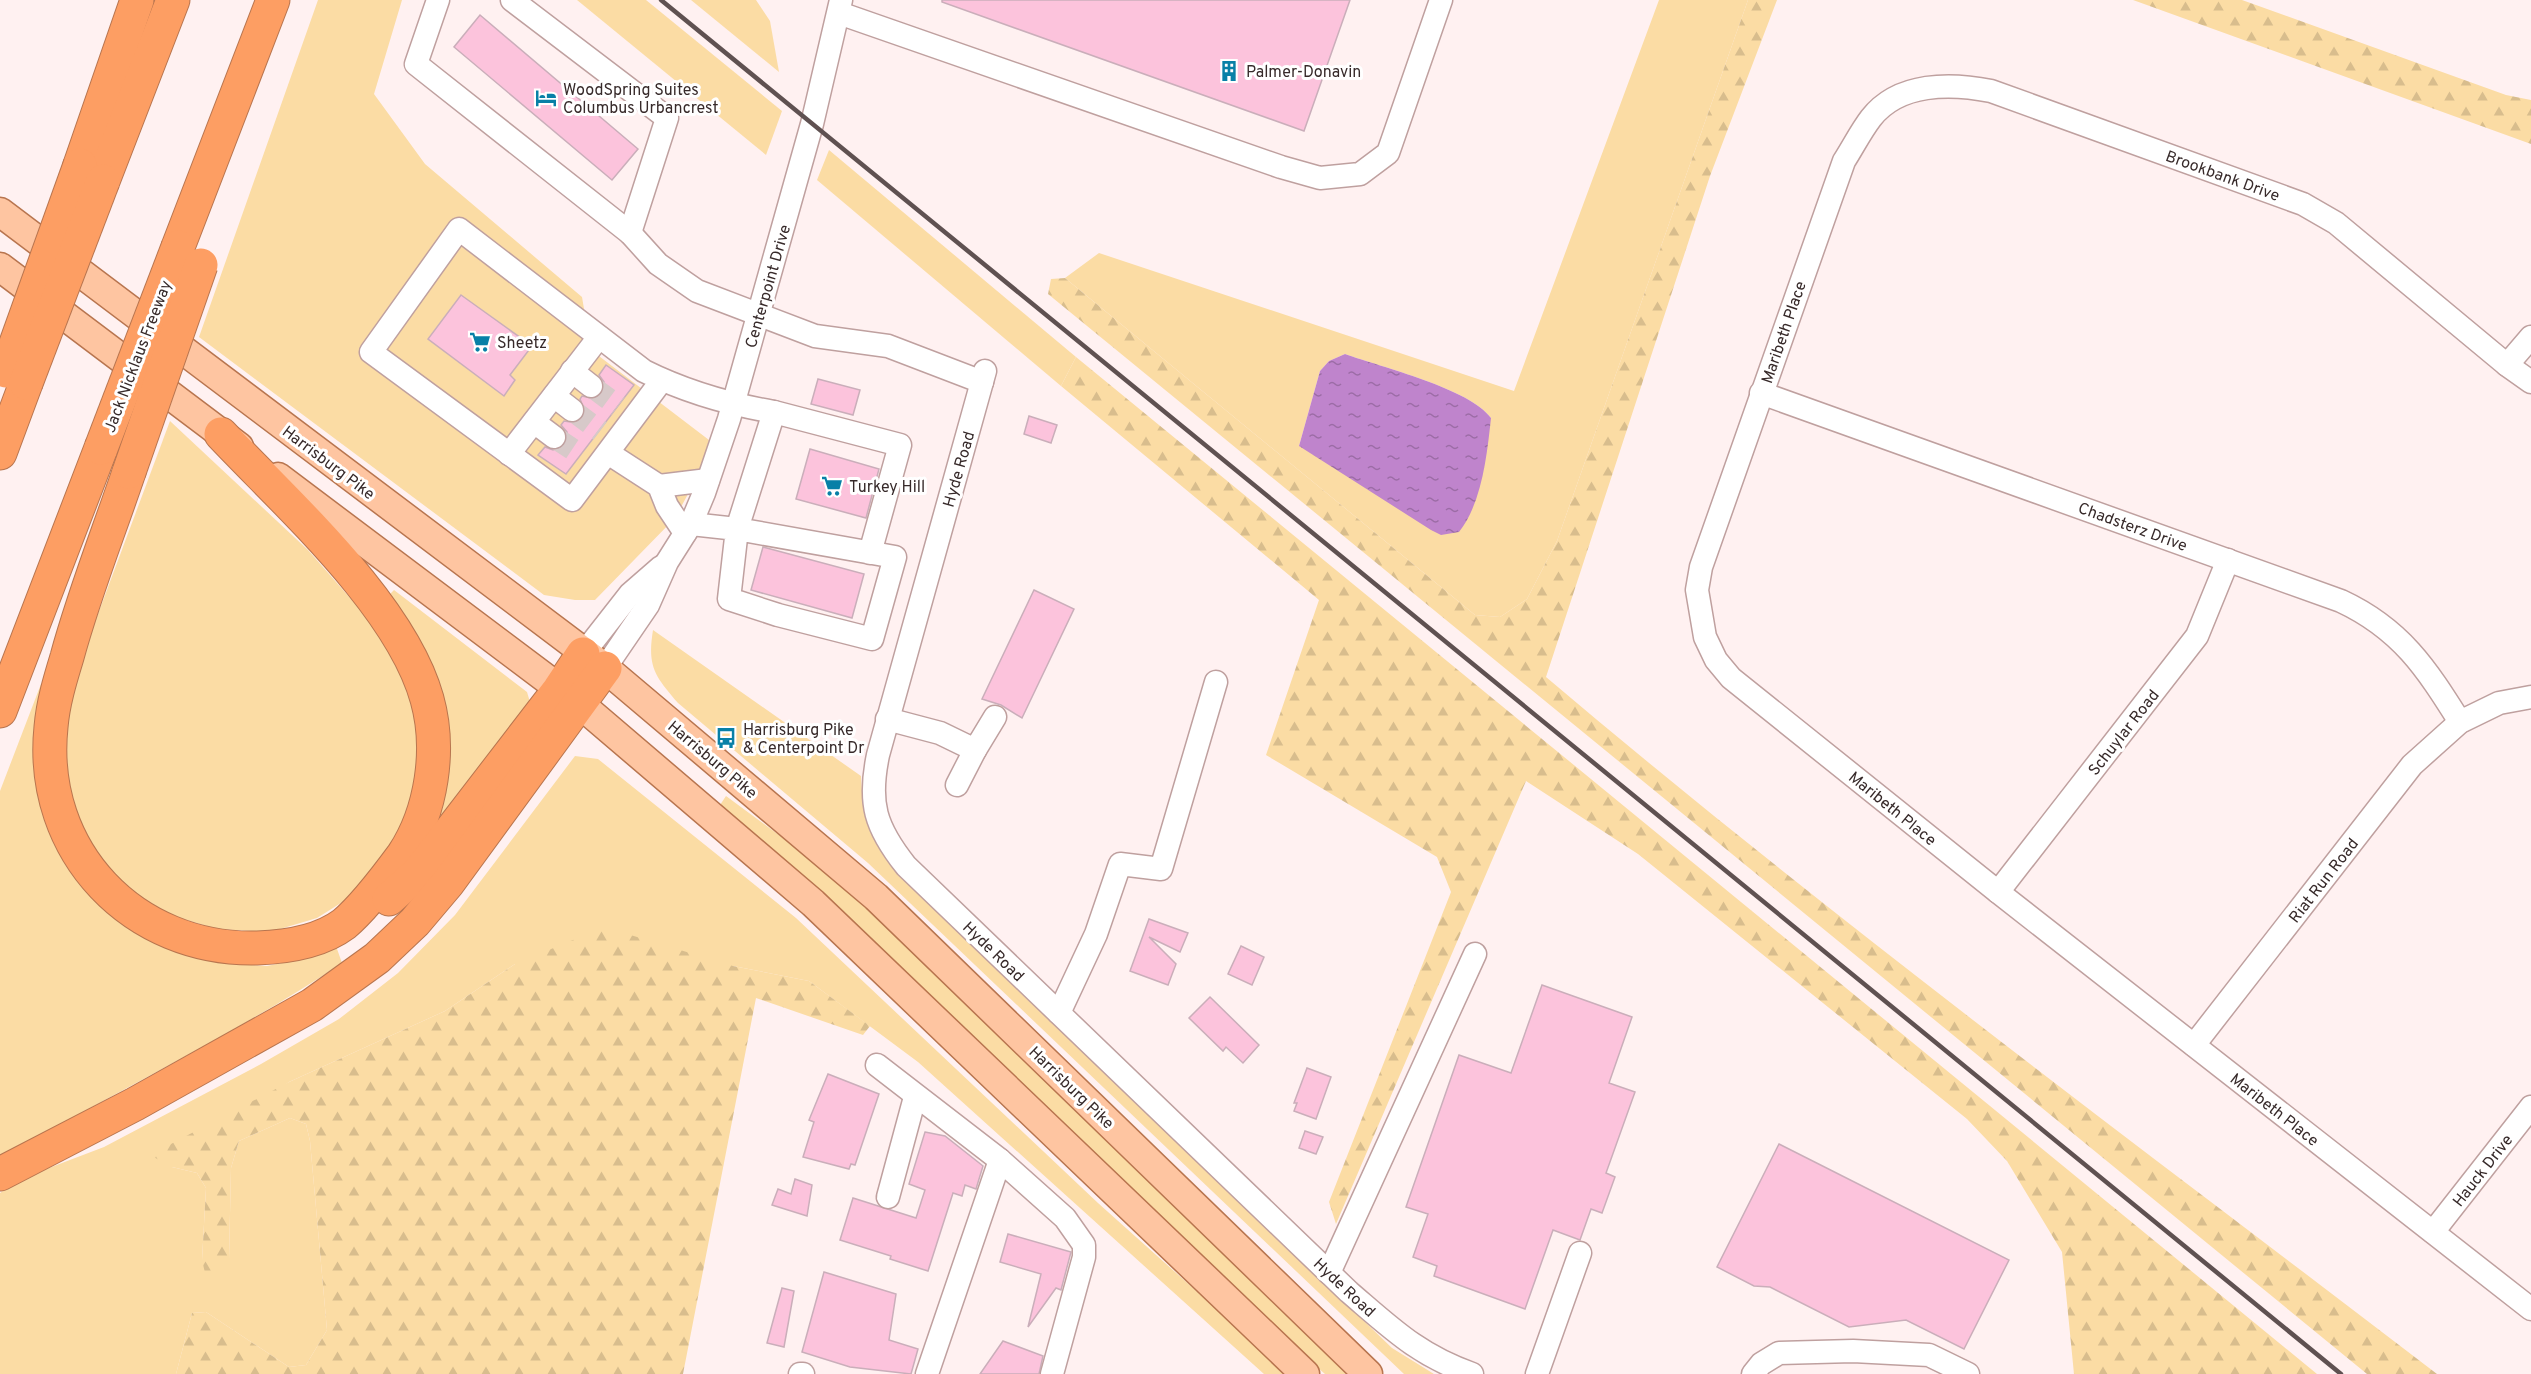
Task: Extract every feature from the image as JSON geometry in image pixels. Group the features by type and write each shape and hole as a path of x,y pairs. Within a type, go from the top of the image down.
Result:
{"highway":[{"path":"92,173 137,0"},
{"path":"0,453 11,381 92,173 173,0"},
{"name":"Jack Nicklaus Freeway","path":"0,711 101,448 190,256 197,200 273,0"},
{"path":"190,256 129,472 77,619 51,727 51,766 55,793 70,840 93,876 122,906 159,928 197,943 242,948 284,947 316,937 367,915 386,902 418,872 570,697"},
{"path":"221,434 336,555 378,606 395,631 427,699 433,750 432,781 424,814 410,843 392,871 344,924"},
{"path":"0,1174 135,1104 312,1005 377,958 415,922 448,883 594,661"}],"main road":[{"name":"Harrisburg Pike","path":"0,212 594,661 876,897 1368,1374"},
{"path":"0,267 570,697 813,903 1305,1374"}],"street":[{"path":"438,0 416,64 630,233 658,264 697,291 759,314"},
{"path":"512,0 667,118 630,233"},
{"path":"840,6 1281,167 1320,178 1360,174 1388,153 1441,0"},
{"name":"Centerpoint Drive","path":"594,661 630,594 667,562 688,529 708,480 733,405 812,124 840,6"},
{"name":"Brookbank Drive","path":"1872,116 1903,95 1925,88 1946,85 1991,91 2303,204 2336,223 2507,365 2531,382"},
{"name":"Maribeth Place","path":"1872,116 1844,161 1701,567 1697,590 1705,638 1716,660 1731,678 1998,892 2531,1309"},
{"path":"662,380 626,412 600,449 572,500 371,352 459,230 644,372 662,380 679,388 733,405 774,412 900,445 870,553"},
{"name":"Hyde Road","path":"759,314 815,336 888,346 984,376 878,754 872,790 876,819 883,835 906,866 1329,1273 1409,1344 1444,1364 1472,1374"},
{"path":"509,454 599,337"},
{"path":"2507,365 2531,337"},
{"path":"572,371 591,386"},
{"name":"Chadsterz Drive","path":"1761,393 2341,601 2368,614 2414,653 2460,722"},
{"path":"554,396 572,410"},
{"path":"600,449 659,486 667,506 688,529 736,529 895,557 872,639 778,615 729,599 736,529 774,412"},
{"path":"534,422 554,436"},
{"path":"659,486 708,480"},
{"name":"Schuylar Road","path":"1998,892 2197,636 2228,560"},
{"path":"1059,1013 1096,934 1120,864 1161,869 1216,682"},
{"name":"Riat Run Road","path":"2194,1045 2412,765 2460,722 2499,703 2531,697"},
{"path":"957,785 995,717"},
{"path":"887,719 940,733 975,750"},
{"path":"1329,1273 1474,954"},
{"path":"877,1065 915,1097 1000,1160 1065,1218 1084,1245 1084,1257 1052,1374"},
{"path":"888,1197 915,1097"},
{"name":"Hauck Drive","path":"2433,1232 2531,1107"},
{"path":"927,1374 1000,1160"},
{"path":"1537,1374 1580,1253"},
{"path":"1754,1374 1761,1364 1779,1353 1853,1351 1929,1355 1968,1374"}],"green space":[{"path":"318,0 402,0 374,94 425,164 582,297 591,350 709,440 700,472 675,518 595,600 575,600 544,595 199,337"},
{"path":"577,0 646,0 782,111 766,155"},
{"path":"691,0 756,0 770,21 779,72"},
{"path":"1659,0 1748,0 1557,541 1527,599 1500,617 1475,615 1065,278 1099,253 1514,391","holes":["1345,354 1446,388 1480,407 1491,418 1299,446 1320,371 1329,361"]},
{"path":"1748,0 1777,0 1710,176 1546,677 1765,857 1876,944 2437,1374 2367,1374 1048,294 1051,279 1065,278 1475,615 1500,617 1527,599 1557,541"},
{"path":"2133,0 2242,0 2506,95 2531,100 2531,144"},
{"path":"829,150 1076,357 1061,386 817,180"},
{"path":"1076,357 2317,1374 2074,1374 2062,1252 2007,1161 1967,1119 1638,854 1526,781 1336,1224 1329,1202 1451,892 1437,857 1266,755 1319,600 1061,386"},
{"path":"170,421 308,550 372,623 408,682 421,733 409,819 360,891 317,918 270,932 217,929 173,916 139,896 113,876 92,848 74,811 65,772 65,738 70,699 89,638"},
{"path":"394,590 527,692 530,702 441,822 435,817 444,768 387,597"},
{"path":"653,630 861,776 863,801 871,832 889,862 1392,1348 1434,1374 1404,1374 868,863 678,703 658,678 652,662"},
{"path":"41,684 49,687 43,775 156,941 194,957 232,964 267,966 297,960 336,946 342,963 258,1015 0,1159 0,791"},
{"path":"575,756 598,759 796,918 1098,1203 1289,1374 1264,1374 918,1062 809,981 733,966 515,964 445,1011 289,1082 172,1167 197,1173 206,1188 202,1260 229,1259 231,1168 239,1141 290,1118 306,1124 310,1141 327,1330 306,1365 289,1367 206,1312 192,1313 176,1374 0,1374 0,1193 20,1179 104,1147 261,1064 339,1019 398,973 455,915"},
{"path":"726,796 836,877 1353,1374 1325,1374 1277,1332 821,893 720,805"},
{"path":"604,927 733,966 809,981 870,1026 863,1035 756,998 683,1374 176,1374 192,1313 206,1312 289,1367 306,1365 327,1330 310,1141 306,1124 290,1118 239,1141 231,1168 229,1259 219,1278 206,1277 202,1260 206,1188 197,1173 172,1167 150,1155 289,1082 445,1011 515,964"}],"water":[{"path":"1345,354 1446,388 1480,407 1491,418 1478,493 1467,520 1459,532 1441,535 1431,530 1299,446 1320,371 1329,361"}],"building":[{"name":"Palmer-Donavin","path":"942,0 1350,0 1304,131 942,2"},
{"name":"WoodSpring Suites Columbus Urbancrest","path":"480,15 638,149 612,180 454,47"},
{"name":"Sheetz","path":"461,295 532,346 510,375 515,380 504,396 428,339"},
{"path":"606,365 634,385 566,474 538,455 545,447 553,450 565,445 567,432 561,425 564,421 577,423 583,418 585,411 580,399 582,396 595,399 602,394 604,382 599,375"},
{"path":"818,379 860,390 853,415 811,404"},
{"path":"1029,416 1057,425 1051,443 1024,434"},
{"path":"810,449 879,469 866,518 796,499"},
{"path":"763,547 864,574 852,618 751,590"},
{"path":"1034,590 1074,609 1022,718 1001,705 982,699"},
{"path":"1149,919 1188,933 1180,952 1149,937 1176,964 1168,985 1130,971"},
{"path":"1241,946 1264,957 1252,985 1228,974"},
{"path":"1542,985 1632,1017 1609,1083 1635,1092 1606,1173 1615,1177 1602,1213 1591,1209 1580,1240 1553,1230 1525,1309 1434,1276 1437,1266 1413,1257 1428,1214 1406,1207 1459,1055 1511,1073"},
{"path":"1210,997 1259,1045 1243,1063 1226,1047 1223,1051 1189,1018"},
{"path":"1307,1068 1331,1077 1316,1119 1294,1111 1297,1103 1294,1103"},
{"path":"828,1074 879,1094 855,1165 851,1164 849,1169 803,1157 814,1122 809,1120"},
{"path":"1305,1131 1323,1137 1316,1154 1299,1148"},
{"path":"925,1132 945,1136 983,1166 976,1189 965,1185 962,1196 953,1193 928,1271 890,1259 891,1256 840,1240 853,1198 916,1218 925,1190 909,1184"},
{"path":"1779,1144 2009,1260 1964,1349 1906,1320 1849,1327 1770,1287 1754,1286 1717,1267"},
{"path":"795,1179 812,1185 807,1216 772,1205 778,1189 791,1194"},
{"path":"1008,1234 1071,1252 1061,1290 1056,1288 1028,1327 1041,1274 1000,1262"},
{"path":"824,1272 896,1294 889,1340 918,1349 911,1374 850,1367 802,1352"},
{"path":"782,1288 794,1291 784,1347 767,1343"},
{"path":"1003,1341 1043,1356 1039,1374 980,1374"}],"tunnel":[{"path":"591,386 618,406"},
{"path":"572,410 600,431"},
{"path":"554,437 581,455"}],"railway":[{"path":"661,0 2341,1374"}],"place":[{"name":"Palmer-Donavin","path":"1229,71"},
{"name":"WoodSpring Suites Columbus Urbancrest","path":"546,98"},
{"name":"Sheetz","path":"480,342"},
{"name":"Turkey Hill","path":"832,486"},
{"name":"Harrisburg Pike & Centerpoint Dr","path":"726,738"}]}
